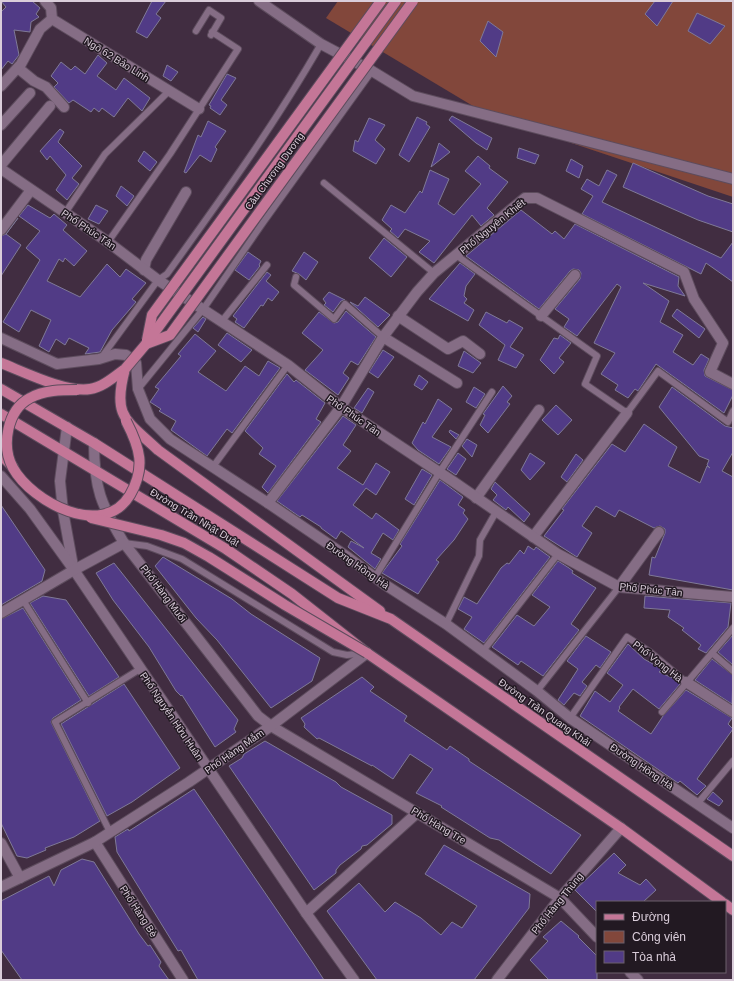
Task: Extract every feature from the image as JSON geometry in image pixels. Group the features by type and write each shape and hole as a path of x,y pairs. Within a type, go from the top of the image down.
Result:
{"main road":[{"name":"Cầu Chương Dương","path":"146,344 152,315 381,1"},
{"name":"Cầu Chương Dương","path":"125,369 146,344 396,1"},
{"name":"Cầu Chương Dương","path":"146,344 170,335 413,1"},
{"path":"1,363 38,378 77,390"},
{"path":"13,468 8,452 7,436 12,419 19,407 29,398 57,390 91,389 106,383 125,369"},
{"path":"79,515 93,516 116,508 127,499 135,486 140,471 136,440 126,421 119,399 119,390 125,369"},
{"name":"Đường Trần Nhật Duật","path":"1,389 94,443 338,598"},
{"name":"Đường Trần Nhật Duật","path":"1,414 252,567 298,598 367,652"},
{"path":"126,421 158,450 391,619"},
{"path":"1,455 28,486 54,506 79,515 161,534 184,543 209,557 285,606 367,652 620,828 721,901"},
{"name":"Đường Trần Quang Khải","path":"338,598 391,619 733,856"}],"street":[{"path":"1,86 18,68 40,29 52,19 51,8 45,1"},
{"path":"259,1 321,44 372,71 413,96 733,179"},
{"name":"Ngõ 62 Bảo Linh","path":"52,19 199,109"},
{"path":"18,68 34,81 46,87 64,107"},
{"path":"1,125 30,93"},
{"path":"1,165 50,106"},
{"name":"Phố Phúc Tân","path":"1,169 108,242 158,280 204,308 288,365 341,407 558,554 619,587 733,597"},
{"path":"1,230 31,190"},
{"path":"144,270 146,260 186,192"},
{"name":"Phố Nguyên Khiết","path":"268,503 341,407 383,337 398,316 434,273 525,198 537,198 684,272 694,299 723,343 710,372 733,384"},
{"path":"541,316 575,275"},
{"path":"398,316 448,349 463,340 480,354"},
{"path":"383,337 457,384"},
{"name":"Đường Hồng Hà","path":"1,338 57,364 99,359 115,354 126,355 136,363 138,389 150,419 170,439 212,468 268,503 446,624 537,691 570,718 733,828"},
{"path":"476,498 539,410"},
{"path":"533,536 628,413"},
{"name":"Phố Nguyễn Hữu Huân","path":"67,427 60,481 63,511 74,570 306,913 354,980"},
{"name":"Phố Hàng Muối","path":"94,443 94,471 107,514 124,543 258,716 271,726"},
{"path":"1,476 30,509 74,570"},
{"path":"619,587 659,532"},
{"path":"1,613 74,570 124,543"},
{"name":"Phố Hàng Mắm","path":"1,887 95,842 209,769 271,726 367,652"},
{"name":"Phố Vọng Hà","path":"686,682 733,712"},
{"name":"Phố Hàng Tre","path":"271,726 560,898 596,936"},
{"path":"306,913 417,813"},
{"name":"Phố Hàng Thùng","path":"497,980 560,898 620,828"},
{"name":"Phố Hàng Bè","path":"95,842 183,980"},
{"path":"1,843 20,878"}],"lane":[{"path":"108,242 238,49 211,34 221,18 208,10 196,31"},
{"path":"99,359 158,280 167,274 240,173 296,87 321,44"},
{"path":"138,389 204,308 262,224 372,71"},
{"path":"65,213 104,154 169,91"},
{"path":"324,183 434,273"},
{"path":"456,255 597,356 585,384 628,413 658,371 728,422 733,411"},
{"path":"222,321 267,265"},
{"path":"296,277 294,285 334,319 345,304 383,337"},
{"path":"212,468 288,365"},
{"path":"375,577 439,473 492,392"},
{"path":"446,624 479,556 480,540 496,512"},
{"path":"124,543 147,546 182,558 333,652 347,655 367,652"},
{"path":"483,651 558,554"},
{"path":"537,691 619,587"},
{"path":"23,600 88,703"},
{"path":"662,712 733,628"},
{"name":"Phố Vọng Hà","path":"570,718 627,637 650,652 686,682"},
{"path":"712,653 733,671"},
{"path":"110,832 55,722 88,703 140,669"},
{"path":"698,803 733,761"}],"green space":[{"path":"338,1 733,1 733,197 488,115 326,18"}],"building":[{"path":"1,1 32,1 40,8 36,14 39,17 31,22 30,32 14,30 19,55 12,64 8,61 1,70 1,12 6,7"},
{"path":"152,1 166,1 156,14 161,18 147,38 136,32"},
{"path":"655,1 673,1 657,26 645,14"},
{"path":"697,13 725,26 710,44 688,31"},
{"path":"488,21 503,32 496,57 480,41"},
{"path":"98,55 107,63 97,76 116,90 124,78 150,98 142,111 128,98 114,117 102,108 99,112 94,108 91,112 73,100 69,103 54,87 58,83 51,76 61,62 71,70 75,66 85,74"},
{"path":"167,65 178,72 171,81 163,76"},
{"path":"227,74 236,78 221,100 227,105 220,115 210,108 211,106 209,105"},
{"path":"452,116 492,138 487,150 476,143 449,120"},
{"path":"417,117 427,122 426,124 430,127 409,162 399,155"},
{"path":"369,118 385,125 375,140 385,149 376,164 353,151 355,140 358,142"},
{"path":"208,121 226,131 215,147 217,149 211,162 200,155 186,173 184,172 198,135 201,137"},
{"path":"60,129 64,132 58,142 82,166 72,178 79,184 67,200 56,190 66,175 50,156 47,160 40,151"},
{"path":"439,143 450,152 431,167"},
{"path":"519,148 539,155 535,164 517,158"},
{"path":"144,151 157,162 150,171 138,161"},
{"path":"478,156 490,166 489,168 508,182 487,208 494,215 481,226 472,215 434,263 419,252 430,241 405,229 398,238 390,231 392,229 382,220 391,205 405,213 420,191 422,193 430,170 449,179 438,204 454,215 481,184 465,171"},
{"path":"571,159 583,166 579,178 566,171"},
{"path":"633,163 708,196 733,204 733,232 698,220 623,187"},
{"path":"607,170 617,175 602,202 721,258 733,242 733,282 706,263 701,274 582,214 593,196 581,189 587,179 599,186"},
{"path":"121,186 134,196 127,206 116,196"},
{"path":"28,205 50,218 54,214 67,225 63,230 87,251 74,266 65,258 63,262 59,259 47,281 80,297 107,264 120,277 126,269 146,283 132,299 136,302 112,330 100,352 85,354 89,348 69,338 65,345 56,339 49,352 39,346 51,320 31,310 19,332 3,322 40,260 26,248 40,231 19,216"},
{"path":"96,205 108,211 99,224 88,219"},
{"path":"521,210 552,234 555,231 564,239 575,224 679,277 678,286 685,296 643,283 669,301 660,322 683,335 673,352 693,365 701,354 709,359 704,370 705,376 733,390 733,395 724,413 656,364 638,391 635,389 628,398 615,390 618,385 601,374 615,353 594,343 621,287 617,284 577,336 564,327 569,319 555,309 580,279 581,273 579,270 573,269 570,271 539,309 466,256"},
{"path":"6,234 21,245 1,276 1,236"},
{"path":"384,238 407,257 391,277 369,258"},
{"path":"248,252 261,261 260,266 249,280 235,270"},
{"path":"304,252 318,262 306,280 299,274 292,271"},
{"path":"460,263 475,274 466,286 464,296 467,299 464,303 474,310 468,321 429,299"},
{"path":"267,272 271,275 266,281 279,292 272,301 268,298 263,306 261,305 244,328 235,322 237,319 233,316"},
{"path":"329,292 345,300 341,301 333,312 324,305 326,303 323,299"},
{"path":"365,297 390,315 378,327 350,302 358,306"},
{"path":"677,309 705,329 699,338 672,316"},
{"path":"346,311 376,337 358,365 351,361 343,373 349,378 338,395 305,370 323,350 302,333 319,312 334,323 338,322"},
{"path":"486,312 507,323 509,320 523,328 510,347 524,355 516,368 498,360 505,345 479,325"},
{"path":"203,317 206,319 198,332 193,328"},
{"path":"227,333 252,350 241,362 218,345"},
{"path":"195,334 216,351 198,372 226,391 245,366 259,376 268,361 280,368 232,433 227,429 207,456 171,430 176,421 159,411 161,409 150,402 159,389 155,387 181,356 178,354"},
{"path":"560,335 571,343 559,358 564,362 554,374 540,360 554,338 558,339"},
{"path":"383,350 394,357 378,378 369,372"},
{"path":"464,351 481,363 473,373 458,366"},
{"path":"287,374 294,382 296,380 325,403 316,419 321,422 268,493 262,487 276,466 259,454 263,448 245,431"},
{"path":"419,375 428,382 422,390 414,385"},
{"path":"503,386 512,396 507,402 510,404 488,433 480,425 485,415 483,414"},
{"path":"474,387 485,394 476,408 466,402"},
{"path":"672,387 725,426 733,428 733,452 722,471 733,477 733,590 649,575 652,557 655,558 665,533 665,529 660,526 654,528 619,510 615,517 596,506 582,526 592,533 577,557 544,536 564,510 562,509 612,444 625,452 644,424 677,447 668,466 700,483 707,466 710,468 707,465 709,460 699,456 659,407"},
{"path":"368,388 374,392 362,413 354,408"},
{"path":"438,399 452,409 432,437 451,447 439,464 418,450 412,443 423,422 425,424"},
{"path":"556,405 572,420 558,435 542,420"},
{"path":"343,416 356,425 343,445 351,451 337,468 363,485 376,463 390,472 376,495 366,488 353,505 372,519 376,513 399,530 393,540 383,533 371,553 381,559 375,569 348,547 351,541 364,548 341,531 336,539 321,527 302,515 300,517 277,501"},
{"path":"450,430 459,435 456,439 449,432"},
{"path":"467,439 477,445 472,457 462,446"},
{"path":"458,453 466,459 456,475 447,469"},
{"path":"530,453 545,463 530,480 521,470"},
{"path":"576,454 583,460 567,482 561,477"},
{"path":"422,469 432,475 414,505 405,499"},
{"path":"440,480 463,497 458,505 465,510 463,513 468,519 454,540 436,560 439,562 418,594 382,573 402,546 400,544"},
{"path":"495,482 530,514 524,522 508,507 506,510 493,500 497,495 491,489"},
{"path":"1,505 45,570 42,581 1,605"},
{"path":"528,546 534,550 536,547 550,557 484,643 464,629 472,617 458,609 464,597 477,604 501,568 507,563 509,564 520,550 524,554"},
{"path":"163,557 232,599 251,614 320,658 312,681 271,708 155,566"},
{"path":"558,561 573,571 572,573 596,588 571,624 579,630 543,676 521,661 518,665 492,647 517,615 534,626 550,607 532,595"},
{"path":"114,563 238,720 234,729 236,732 215,747 182,695 181,696 176,691 149,647 113,600 96,573"},
{"path":"43,596 66,600 119,677 89,696 30,603"},
{"path":"645,596 731,603 728,627 706,653 698,649 701,645 682,630 684,628 668,617 670,610 644,608"},
{"path":"23,608 81,700 53,718 51,722 100,821 74,837 45,848 46,850 27,858 17,856 1,823 1,619"},
{"path":"733,635 733,665 718,652"},
{"path":"586,636 611,652 600,668 596,665 582,682 587,686 580,696 574,693 564,705 558,700 578,669 567,661"},
{"path":"628,644 644,659 662,669 659,672 677,680 680,684 659,709 633,689 619,707 620,708 618,711 651,734 663,716 686,690 732,718 728,724 733,729 697,779 706,786 697,795 680,781 678,783 580,716 595,691 610,702 623,685 607,673"},
{"path":"712,659 733,675 732,704 695,680"},
{"path":"362,677 374,687 370,691 407,716 404,721 447,750 450,746 469,759 469,761 581,835 551,874 499,840 490,838 441,807 442,806 416,793 433,769 410,754 393,779 372,765 319,738 317,739 304,727 305,724 301,718"},
{"path":"124,684 180,768 132,802 107,816 61,724"},
{"path":"265,741 336,782 341,787 392,815 392,824 367,845 362,846 361,849 340,865 336,870 336,873 314,890 229,766 242,758 244,754"},
{"path":"194,789 324,980 198,980 181,950 178,951 117,852 115,837 128,829 129,831"},
{"path":"713,792 723,801 719,806 707,799"},
{"path":"444,845 530,894 529,908 474,980 377,980 327,911 359,883 385,912 395,902 421,918 441,935 452,922 462,928 477,906 425,874"},
{"path":"614,853 626,865 618,873 640,885 646,879 656,890 644,901 596,901 596,911 575,890"},
{"path":"82,859 94,862 139,934 148,946 150,945 161,962 159,966 169,980 22,980 1,950 1,901 49,876 54,886 61,870"},
{"path":"561,921 579,936 578,937 596,955 597,980 549,980 530,960 548,941 543,937"}]}
